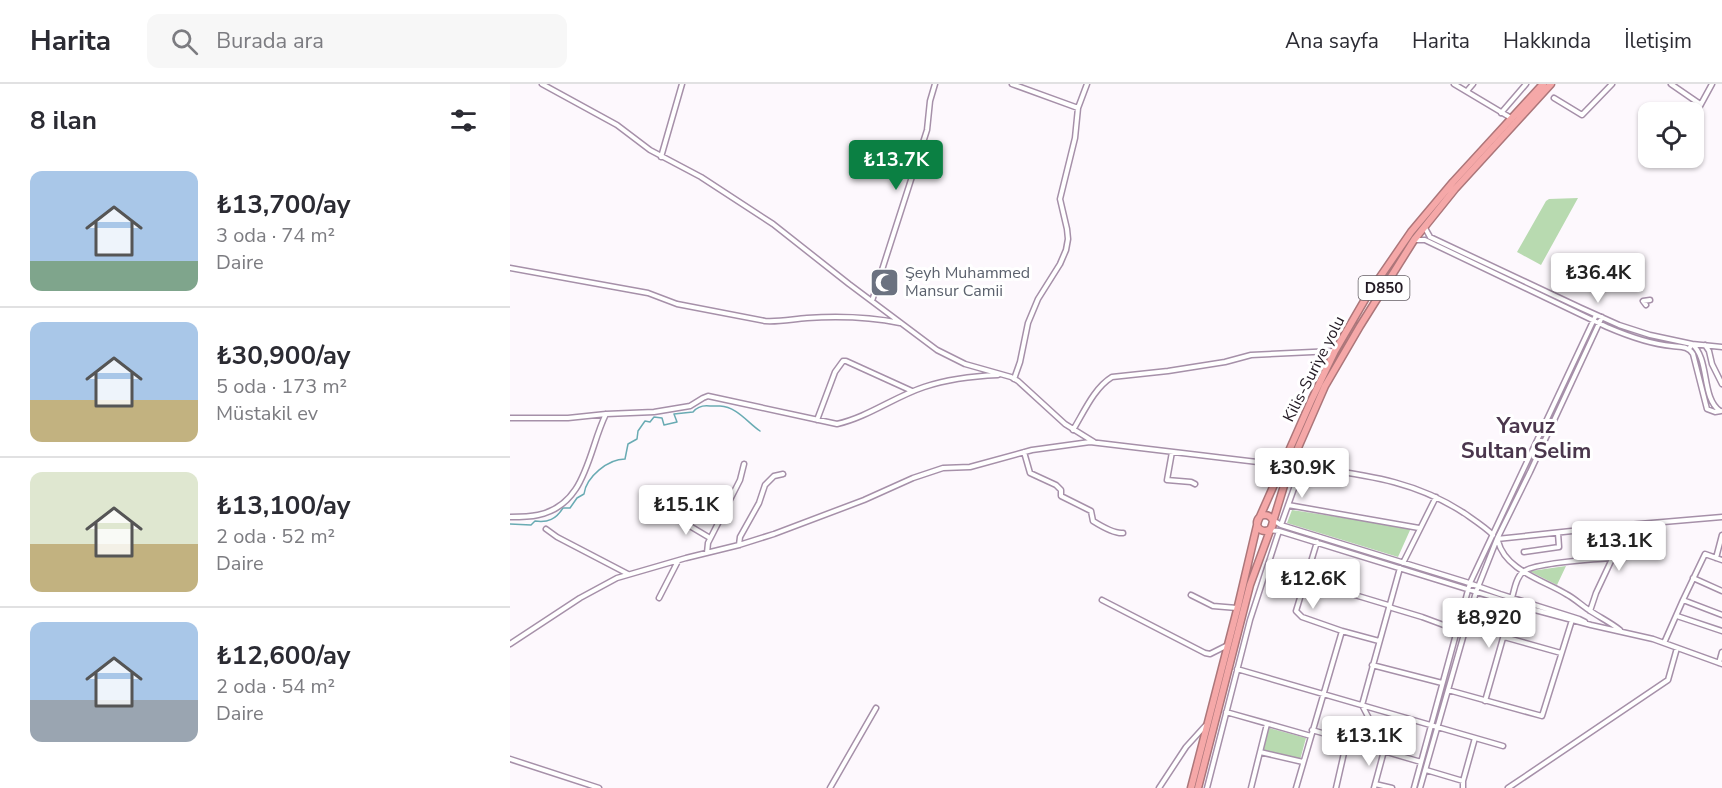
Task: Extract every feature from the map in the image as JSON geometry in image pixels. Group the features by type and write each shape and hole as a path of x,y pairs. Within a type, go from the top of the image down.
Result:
{"highway":[{"name":"Kilis-Suriye yolu","path":"1191,788 1258,521 1335,351 1367,296 1411,232 1453,182 1543,84"},
{"name":"D850","path":"1198,788 1250,585 1290,466 1325,386 1414,240 1490,149 1551,84"},
{"path":"1264,515 1271,525 1259,527 1260,517 1264,515"}],"street":[{"path":"542,84 617,125 661,157 701,177 773,224 919,338 948,357 1014,379 1073,430 1097,443"},
{"path":"661,157 682,84"},
{"path":"872,301 927,130 930,101 935,84"},
{"path":"1012,84 1078,108"},
{"path":"1014,379 1031,315 1066,250 1067,230 1060,199 1076,138 1078,108 1088,84"},
{"path":"1454,84 1511,118"},
{"path":"1467,91 1473,84"},
{"path":"1501,112 1526,84"},
{"path":"1554,98 1582,115 1612,84"},
{"path":"1671,84 1697,102"},
{"path":"1701,102 1712,84"},
{"path":"1425,226 1430,237 1596,315 1650,335 1692,344 1722,346"},
{"path":"1414,240 1425,240 1599,324 1639,340 1689,349 1693,354 1707,409 1715,412 1721,411 1714,407 1700,352 1692,344"},
{"path":"510,268 648,293 677,304 765,321 806,318 868,318 901,323"},
{"path":"1646,305 1643,302 1650,300"},
{"path":"1420,788 1467,621 1495,537 1596,315"},
{"path":"1414,788 1470,583 1495,537 1602,317"},
{"path":"1689,349 1692,344"},
{"path":"1705,345 1722,384"},
{"path":"1073,430 1095,393 1105,381 1112,377 1203,366 1251,355 1335,351"},
{"path":"818,420 835,372 843,361 913,392"},
{"path":"510,418 568,418 654,412 690,406 708,396 837,424 947,380 1002,375"},
{"path":"510,517 539,515 559,508 576,492 598,429 606,414"},
{"path":"510,644 580,598 617,578 774,534 943,468 970,467 1024,452 1073,444 1097,443 1282,465"},
{"path":"1024,452 1030,473 1056,485 1061,490 1061,496 1066,500 1092,511 1096,523 1117,533 1123,533"},
{"path":"1172,452 1167,480 1195,484"},
{"path":"707,553 710,538 740,480 744,464"},
{"path":"1281,525 1302,466 1377,477 1409,485 1448,502 1487,529 1495,537 1504,555 1517,567 1568,594 1623,632"},
{"path":"739,545 740,537 755,511 765,485 774,476 783,474"},
{"path":"1403,563 1436,497"},
{"path":"1288,505 1419,528"},
{"path":"673,516 710,538"},
{"path":"1495,537 1722,517"},
{"path":"1271,525 1281,525 1470,583 1513,601 1572,620 1653,639 1720,664 1722,652"},
{"path":"1271,525 1279,531 1468,590 1579,619 1591,625"},
{"path":"1590,611 1628,525"},
{"path":"546,529 629,574"},
{"path":"1207,788 1250,620 1279,531"},
{"path":"1524,552 1559,547 1558,533"},
{"path":"1716,558 1722,536"},
{"path":"1317,542 1297,614 1342,631 1378,641"},
{"path":"1664,643 1705,554 1722,560"},
{"path":"1485,701 1523,571 1585,560 1613,558"},
{"path":"659,598 679,560"},
{"path":"1371,747 1374,728 1362,705 1400,568"},
{"path":"1694,578 1722,591"},
{"path":"1305,579 1458,630"},
{"path":"1191,595 1213,606 1237,609"},
{"path":"1102,600 1205,653 1210,654 1227,646"},
{"path":"1683,600 1722,615"},
{"path":"1677,616 1722,631"},
{"path":"1448,690 1542,716 1572,620"},
{"path":"1467,621 1505,631"},
{"path":"1296,788 1342,631"},
{"path":"1504,637 1561,653"},
{"path":"1508,788 1668,680 1677,648"},
{"path":"1372,665 1443,683"},
{"path":"1237,669 1503,746"},
{"path":"830,788 876,708"},
{"path":"1226,712 1311,736"},
{"path":"1159,788 1186,747 1208,723"},
{"path":"1251,788 1267,724"},
{"path":"1312,730 1421,762"},
{"path":"1463,788 1475,738"},
{"path":"1336,788 1347,740"},
{"path":"1384,751 1375,786 1392,788"},
{"path":"1260,752 1303,762"},
{"path":"510,759 599,788"},
{"path":"1426,771 1463,781"}],"green space":[{"path":"1578,198 1541,265 1517,252 1546,201"},
{"path":"1292,510 1411,528 1398,557 1287,523"},
{"path":"1566,566 1557,585 1531,572 1531,571"},
{"path":"1269,728 1306,738 1300,760 1263,750"}],"waterway":[{"path":"510,524 531,525 535,521 548,521 558,515 563,508 570,508 577,498 584,494 593,475 612,462 625,459 628,444 637,439 638,431 645,421 650,422 654,417 662,418 664,425 677,422 674,414 693,412 703,406 720,406 737,412 760,431"}],"place":[{"name":"Şeyh Muhammed Mansur Camii","path":"884,282"}],"district":[{"name":"Yavuz Sultan Selim","path":"1526,438"}]}
